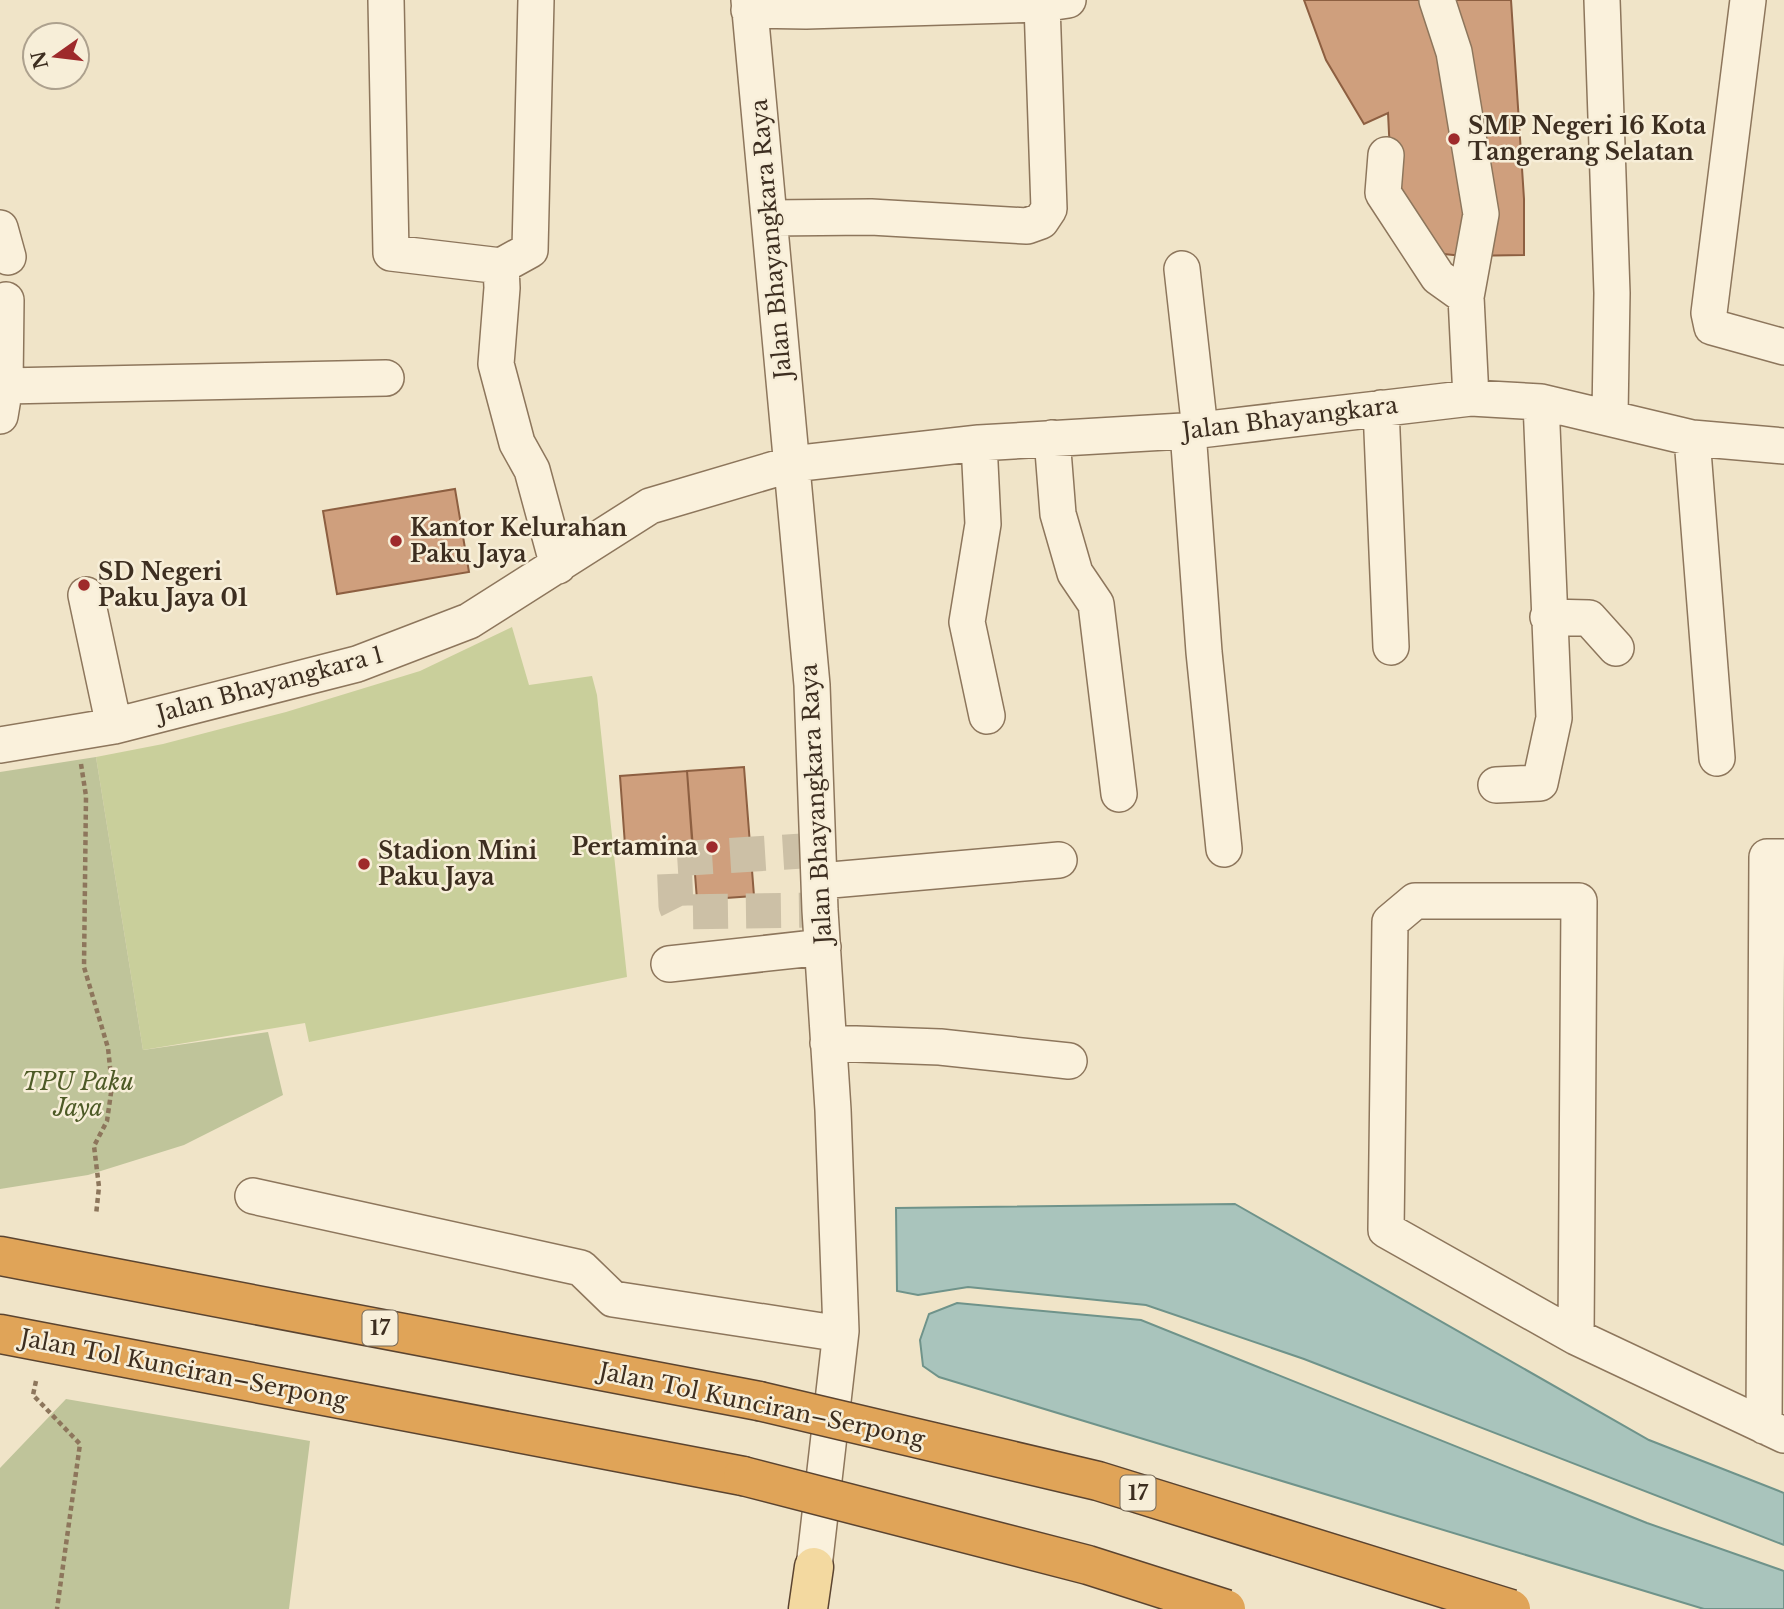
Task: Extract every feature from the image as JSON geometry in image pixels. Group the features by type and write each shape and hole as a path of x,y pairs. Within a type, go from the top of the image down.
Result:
{"highway":[{"name":"Jalan Tol Kunciran–Serpong","path":"0,1256 760,1401 1098,1481 1511,1609"},
{"name":"Jalan Tol Kunciran–Serpong","path":"0,1334 743,1476 1088,1565 1226,1609"}],"main road":[{"name":"Jalan Bhayangkara Raya","path":"808,1609 814,1567"}],"street":[{"path":"386,0 391,253 500,266 530,250 536,0"},
{"path":"1437,0 1454,52 1481,214 1466,297 1471,398"},
{"path":"1602,0 1612,293 1610,416"},
{"path":"1748,0 1709,313 1712,327 1784,347"},
{"path":"749,5 806,11 1055,2 1049,209 1041,221 1027,226 871,217 769,218"},
{"name":"Jalan Bhayangkara Raya","path":"749,5 811,685 841,1331 814,1567"},
{"path":"1386,155 1384,193 1438,277 1466,297"},
{"path":"500,266 502,288 496,364 517,443 533,470 558,566"},
{"path":"1182,269 1194,431 1204,652 1224,849"},
{"path":"6,300 2,401 386,378"},
{"name":"Jalan Bhayangkara","path":"792,464 979,443 1194,431 1471,398 1541,402 1610,416 1692,438 1784,446"},
{"path":"1496,785 1540,783 1554,718 1541,402"},
{"path":"1381,408 1391,647"},
{"path":"1692,438 1717,758"},
{"path":"1052,439 1058,514 1075,573 1096,604 1119,794"},
{"path":"979,443 983,524 967,621 987,716"},
{"name":"Jalan Bhayangkara 1","path":"0,745 114,726 358,664 469,621 650,506 792,464"},
{"path":"86,595 114,726"},
{"path":"1548,617 1589,618 1616,648"},
{"path":"1576,1337 1579,901 1415,901 1390,922 1387,1230 1576,1337 1774,1430 1767,857 1784,857"},
{"path":"820,881 1059,860"},
{"path":"669,964 823,947"},
{"path":"828,1043 940,1047 1069,1061"},
{"path":"253,1196 581,1268 613,1299 822,1331 841,1331"}],"path":[{"path":"77,732 86,796 84,967 108,1048 112,1086 107,1121 94,1146 99,1187 96,1215"},
{"path":"36,1381 33,1395 79,1444 57,1609"}],"green space":[{"name":"Stadion Mini Paku Jaya","path":"512,627 529,685 592,676 597,695 627,977 309,1042 305,1023 143,1050 96,757 163,744 286,712 420,671"},
{"name":"TPU Paku Jaya","path":"96,757 143,1050 268,1032 283,1095 184,1145 88,1175 0,1189 0,772"},
{"path":"66,1399 310,1441 289,1609 0,1609 0,1468"}],"water":[{"path":"1235,1204 1649,1440 1784,1493 1784,1545 1304,1359 1146,1305 968,1287 918,1295 897,1291 896,1208"},
{"path":"957,1303 1141,1320 1647,1523 1784,1571 1784,1609 1704,1609 939,1377 923,1366 920,1340 929,1314"}],"building":[{"name":"SMP Negeri 16 Kota Tangerang Selatan","path":"1304,0 1511,0 1524,199 1524,255 1463,256 1415,251 1390,153 1388,113 1364,124 1326,60"},
{"name":"Kantor Kelurahan Paku Jaya","path":"455,489 469,572 337,594 323,511"},
{"path":"744,767 754,896 697,900 687,771"},
{"path":"687,771 692,841 625,845 620,776"}],"tunnel":[{"path":"818,850 674,859 676,906 679,912 820,910"}],"place":[{"name":"SMP Negeri 16 Kota Tangerang Selatan","path":"1454,139"},
{"name":"Kantor Kelurahan Paku Jaya","path":"396,541"},
{"name":"SD Negeri Paku Jaya 01","path":"84,585"},
{"name":"Pertamina","path":"712,847"},
{"name":"Stadion Mini Paku Jaya","path":"364,864"}]}
